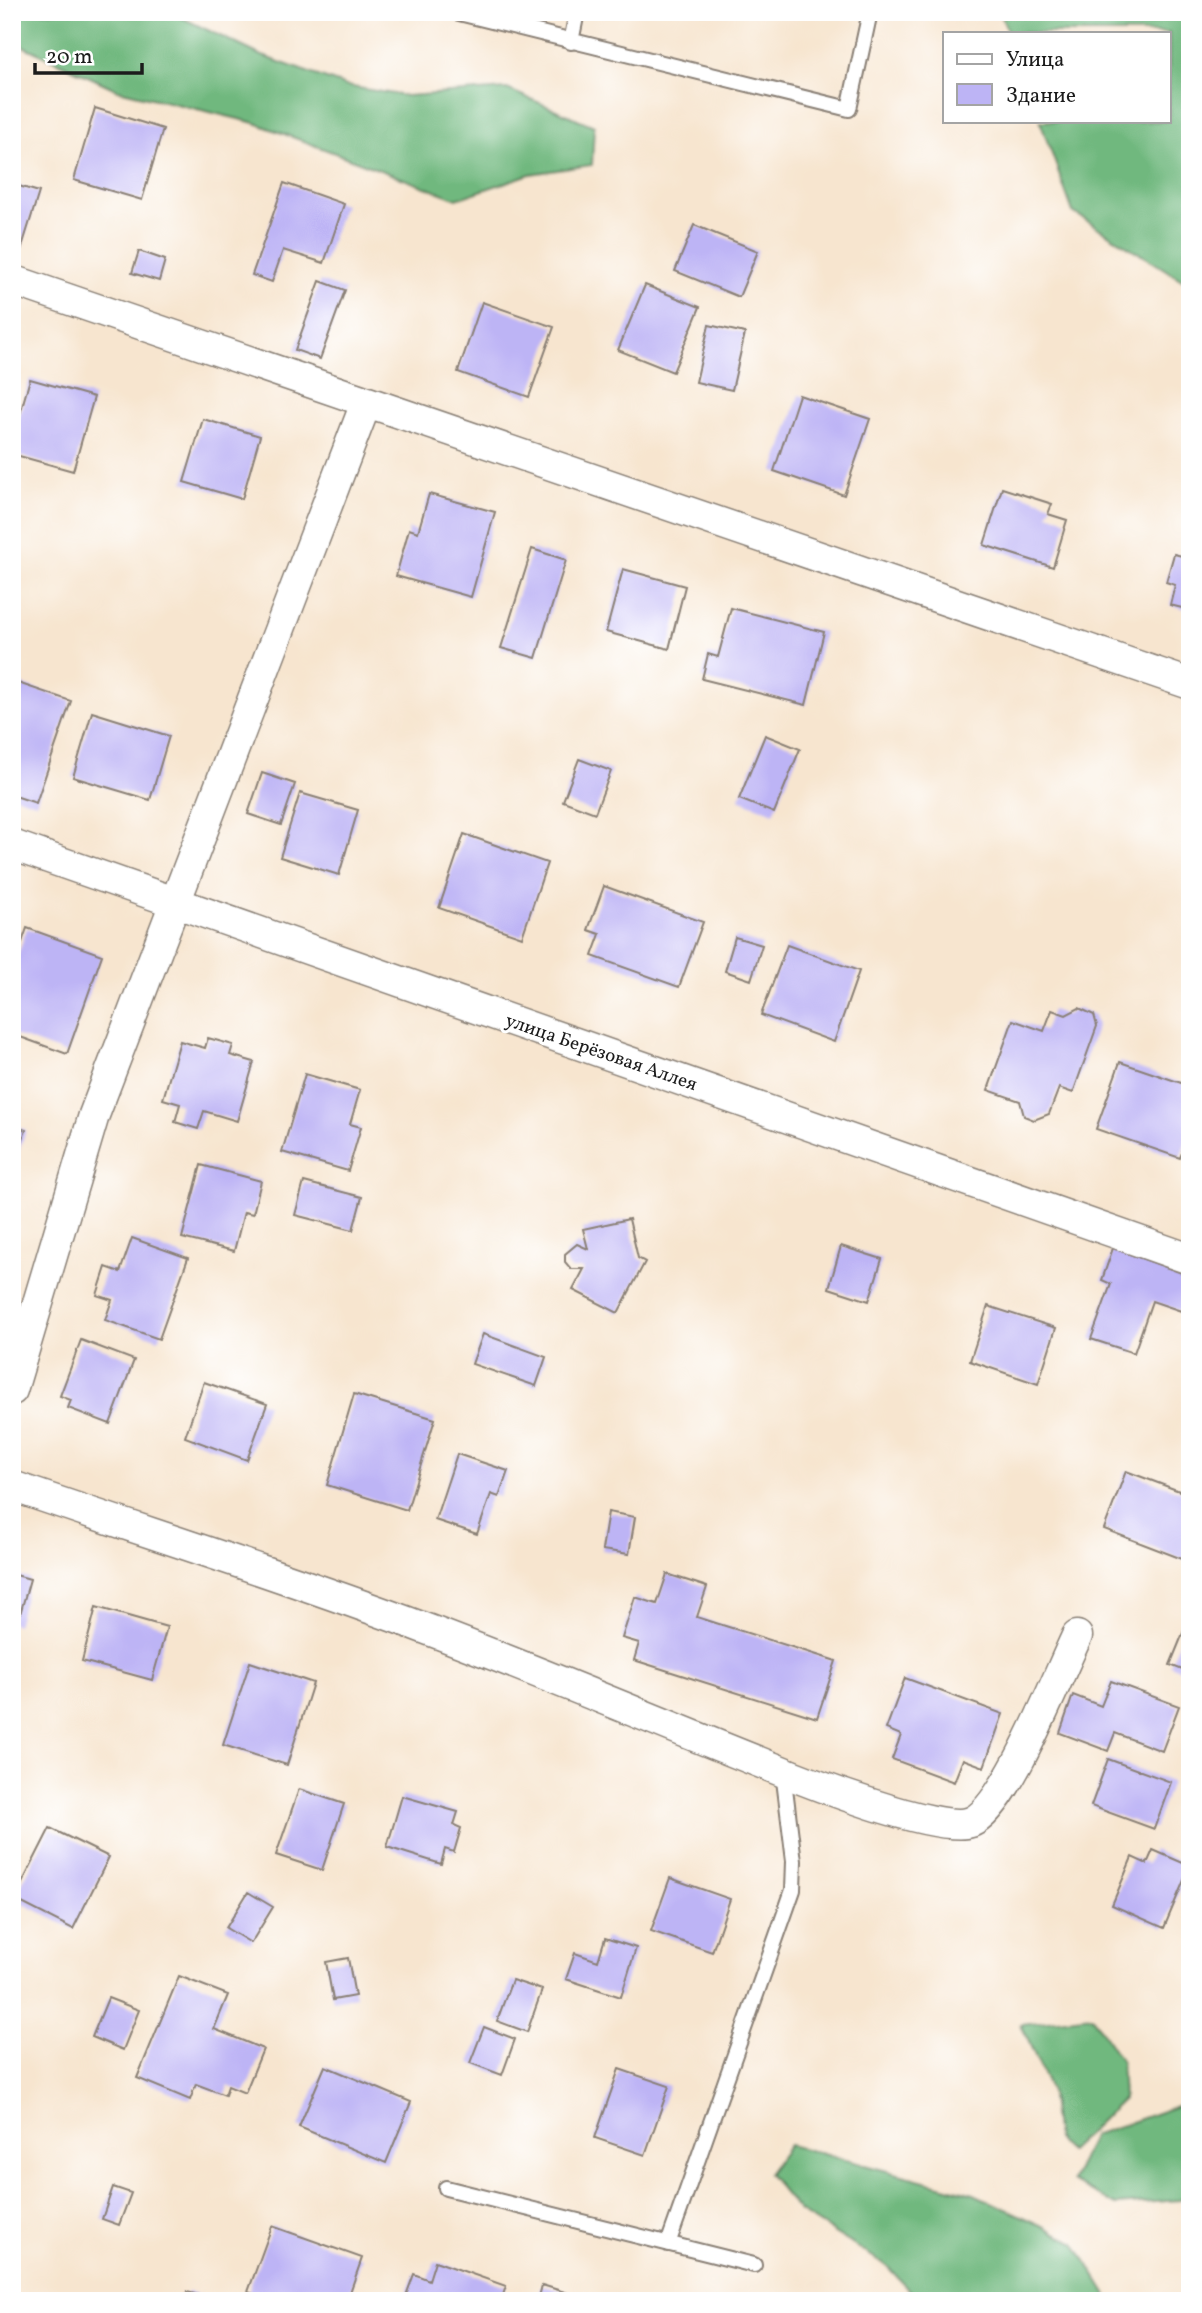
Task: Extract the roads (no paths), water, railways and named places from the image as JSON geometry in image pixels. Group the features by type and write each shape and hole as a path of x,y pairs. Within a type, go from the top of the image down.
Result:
{"street":[{"path":"12,280 1190,684"},
{"path":"12,1390 94,1115 366,402"},
{"name":"улица Берёзовая Аллея","path":"12,845 1190,1259"},
{"path":"12,1486 428,1630 783,1772 925,1820 949,1825 969,1823 986,1814 1005,1790 1077,1636"}],"lane":[{"path":"455,12 849,109 870,12"},
{"path":"571,41 577,12"},
{"path":"668,2244 793,1890 794,1861 783,1772"},
{"path":"446,2188 754,2265"}]}
